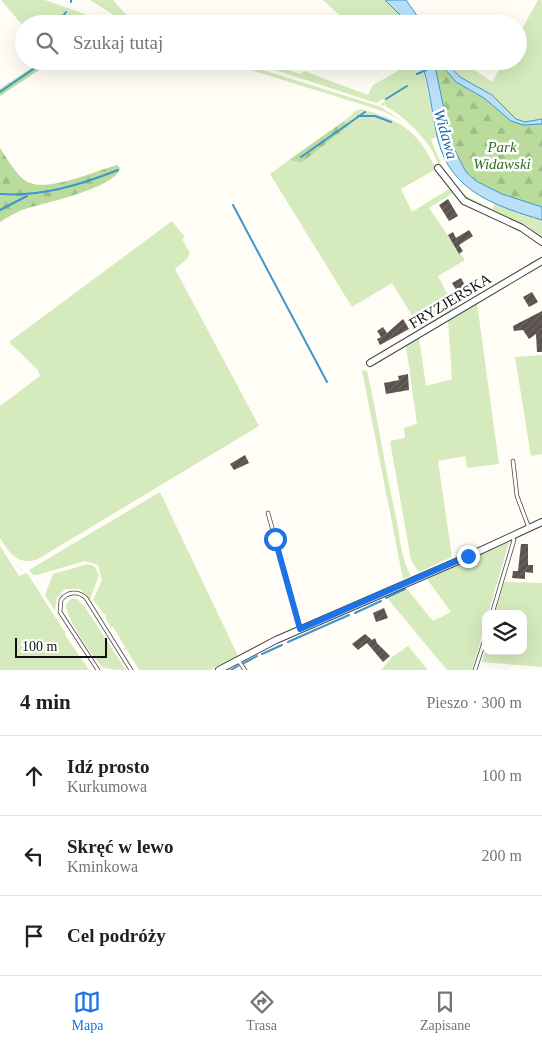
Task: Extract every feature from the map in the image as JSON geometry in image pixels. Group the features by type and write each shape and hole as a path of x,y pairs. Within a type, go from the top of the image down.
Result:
{"street":[{"path":"438,168 464,201 522,228 542,242"},
{"name":"FRYZJERSKA","path":"370,363 542,261"},
{"path":"219,670 300,629 512,537 542,522"}],"lane":[{"path":"513,461 517,496 529,529"},
{"path":"268,513 300,629"},
{"path":"493,610 512,537"},
{"path":"98,670 60,612 61,600 68,594 78,593 86,598 131,670"},
{"path":"475,670 482,648"},
{"path":"238,659 245,670"}],"green space":[{"path":"1,0 45,0 88,15 15,15"},
{"path":"90,0 113,0 126,15 114,15"},
{"path":"323,0 385,0 400,15 339,15"},
{"path":"538,0 542,0 542,119 525,122 516,119 492,95 460,77 453,70 475,70 492,82 499,70 527,70 527,20"},
{"path":"28,70 39,70 0,96 0,89"},
{"path":"251,70 263,70 381,107 403,122 385,112"},
{"path":"275,70 288,70 300,74 304,71 368,95 373,85 397,70 423,70 438,137 431,139 445,174 420,134 403,118 385,106 386,103 383,106 380,104 385,102 383,99 376,103"},
{"name":"Park Widawski","path":"436,70 446,70 456,82 484,98 511,121 523,125 542,124 542,207 502,194 476,181 466,172 451,143"},
{"path":"361,109 386,117 405,128 421,143 434,165 434,170 401,189 412,212 449,189 453,193 429,208 465,260 438,276 455,309 421,330 392,283 352,307 270,174 289,160 301,163 348,127 344,121"},
{"path":"344,121 349,126 301,163 289,160"},
{"path":"0,148 21,177 30,183 39,185 61,182 117,165 120,168 116,175 107,182 94,188 24,209 0,222"},
{"path":"455,187 467,196 492,209 495,204 498,204 542,220 542,239 528,226 466,199"},
{"path":"172,221 185,237 182,239 190,253 187,259 175,269 259,426 38,559 31,561 20,560 11,554 0,538 0,406 40,376 38,370 9,342"},
{"path":"477,303 499,464 467,468 465,456 438,461 452,557 419,572 411,560 390,441 405,438 404,428 417,424 406,346 419,338 426,386 452,379 448,320"},
{"path":"542,355 542,454 531,456 515,357"},
{"path":"362,370 367,371 401,548 411,576 403,579"},
{"path":"160,492 238,656 210,670 139,670 113,627 111,628 106,616 93,600 102,580 98,565 85,561 37,575 33,575 29,570"},
{"path":"509,542 489,610 482,610 482,636 472,670 447,670 388,599 407,589 433,621 451,612 427,579"},
{"path":"0,546 19,576 27,573 89,670 0,670"},
{"path":"87,564 94,566 99,575 90,600 80,589 65,589 57,597 55,611 45,595 53,574"},
{"path":"504,582 542,583 542,667 482,662 484,655 527,655 527,610 496,610"},
{"path":"71,599 77,599 85,607 126,670 103,667 93,656 80,637 70,617 66,604"},
{"path":"408,646 428,670 381,670 392,657"}],"water":[{"path":"385,0 406,0 417,15 400,15"},
{"name":"Widawa","path":"436,70 451,143 466,172 476,181 502,194 542,207 542,220 492,202 464,184 453,172 444,158 438,140 424,71"},
{"path":"446,70 453,70 460,77 492,95 516,119 525,122 542,119 542,124 523,125 511,121 484,98 456,82"}],"building":[{"path":"448,199 458,216 449,221 439,205"},
{"path":"469,230 473,236 459,245 463,251 459,254 448,235 453,232 456,238"},
{"path":"461,278 469,293 461,298 452,283"},
{"path":"532,292 538,302 529,307 523,297"},
{"path":"542,311 542,352 537,352 536,334 529,339 523,330 514,331 513,326"},
{"path":"403,319 409,329 380,345 377,339 381,337 377,331 383,327 387,333"},
{"path":"408,374 409,390 386,394 384,383 399,380 398,376"},
{"path":"245,455 249,463 234,470 230,464"},
{"path":"521,544 528,544 528,565 533,565 533,573 525,572 525,579 512,578 513,571 518,571"},
{"path":"384,608 388,618 376,622 373,613"},
{"path":"365,634 372,640 375,638 377,643 390,656 383,662 367,643 358,650 352,644"}],"waterway":[{"path":"0,92 32,70"},
{"path":"417,74 426,70"},
{"path":"386,99 407,86"},
{"path":"301,157 365,112"},
{"path":"358,116 375,116 391,122"},
{"path":"0,194 30,194 60,189 118,170"},
{"path":"0,210 27,196"},
{"path":"233,205 327,382"},
{"path":"386,598 405,589"},
{"path":"355,613 381,601"},
{"path":"288,642 349,615"},
{"path":"262,654 282,645"},
{"path":"244,663 257,656"},
{"path":"231,670 238,666"}],"route":[{"path":"275,539 300,629 468,556"}]}
